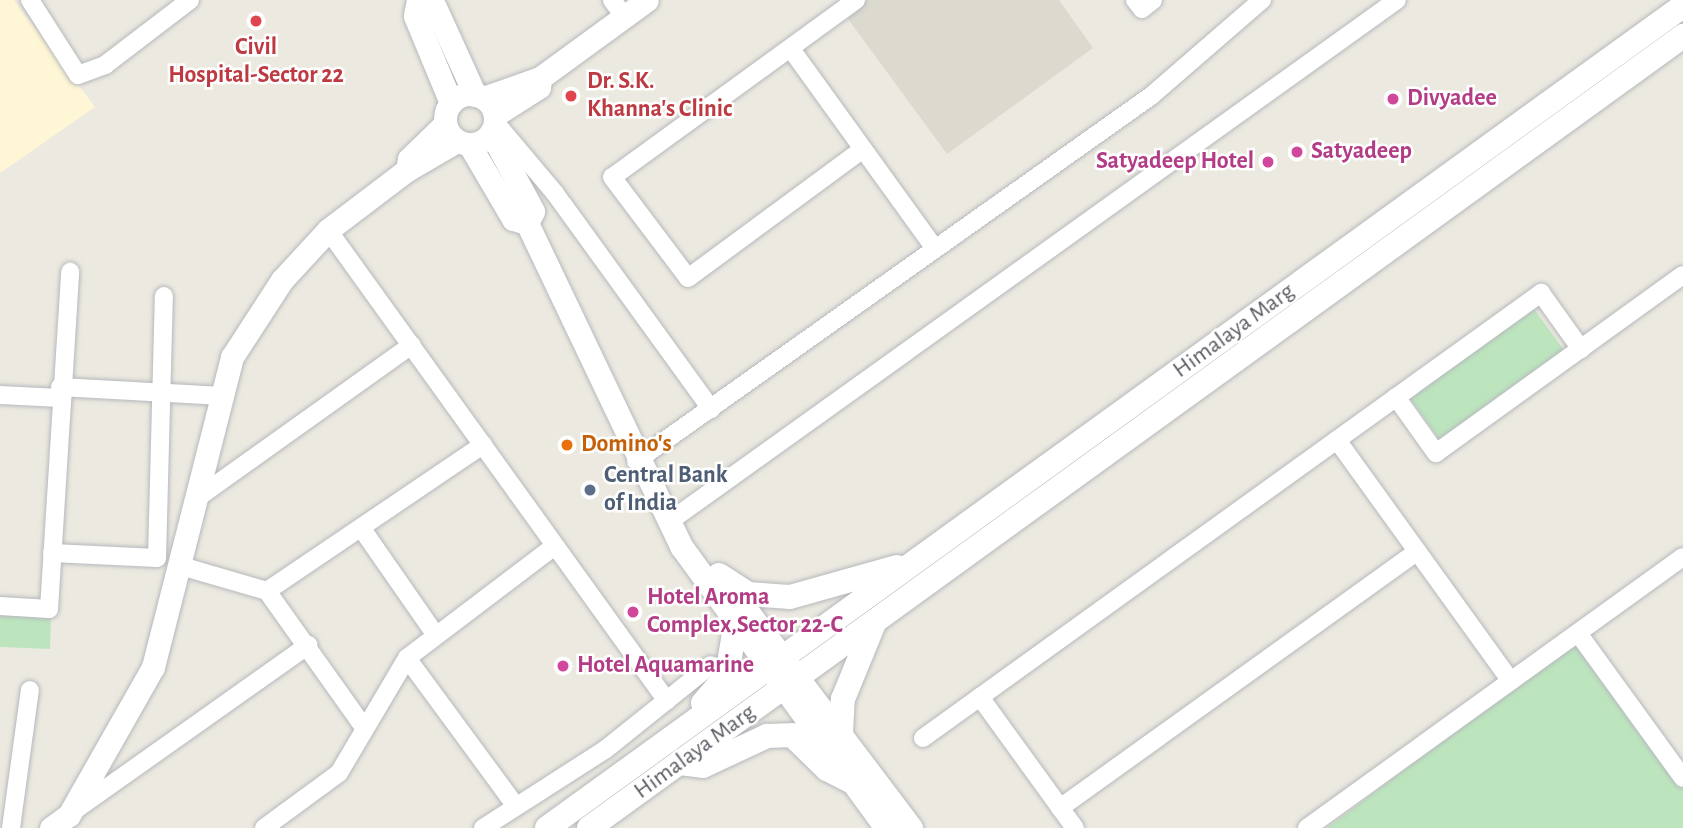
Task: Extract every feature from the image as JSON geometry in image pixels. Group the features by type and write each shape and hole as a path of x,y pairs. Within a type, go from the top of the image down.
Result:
{"main road":[{"name":"Himalaya Marg","path":"547,828 1683,6"},
{"name":"Himalaya Marg","path":"589,828 1683,36"},
{"path":"719,575 748,594 790,597 913,564"},
{"path":"841,733 843,699 875,621"},
{"path":"680,732 727,675 736,622"},
{"path":"680,763 703,766 767,736 792,735 827,769 852,782"}],"street":[{"path":"30,0 78,75 104,65 190,0"},
{"path":"527,223 533,211 488,113 435,7 418,0 415,16 456,128 513,219 527,223 636,461 670,521 736,622 776,661"},
{"path":"60,821 153,667 200,496 232,357 282,280 328,230 407,170 419,169 456,128 539,87 540,78 619,8 648,0"},
{"path":"856,0 612,177 688,278 863,149"},
{"path":"1135,0 1142,9 1153,0"},
{"path":"636,461 1151,96 1262,0"},
{"path":"670,521 1397,0"},
{"path":"791,49 936,249"},
{"path":"456,128 488,113"},
{"path":"488,113 554,192 711,409"},
{"path":"328,230 483,445 552,548 667,701"},
{"path":"0,606 49,609 60,392 70,272"},
{"path":"1396,397 1436,453 1683,275"},
{"path":"923,738 1541,293 1581,349"},
{"path":"52,553 157,558 164,296"},
{"path":"200,496 412,345"},
{"path":"0,395 60,392 223,396"},
{"path":"1337,440 1511,681"},
{"path":"267,591 483,445"},
{"path":"670,521 719,575 791,682 852,782 886,828"},
{"path":"362,529 435,634"},
{"path":"264,828 339,774 363,726 407,658 435,634 552,548"},
{"path":"1060,808 1417,551"},
{"path":"1307,828 1683,557"},
{"path":"181,566 267,591 308,645 363,726"},
{"path":"1578,633 1677,758 1683,778"},
{"path":"60,821 308,645"},
{"path":"407,658 515,805"},
{"path":"483,828 614,743 711,665"},
{"path":"791,682 841,733 911,828"},
{"path":"11,828 30,690"},
{"path":"980,697 1075,828"},
{"name":"Himalaya Marg","path":"614,743 630,767"}],"shaded area":[{"path":"0,0 14,0 95,107 0,173"},
{"path":"867,0 1059,0 1093,48 947,154 848,19"}],"green space":[{"path":"1532,306 1566,353 1441,442 1408,395"},
{"path":"0,614 51,616 50,649 0,647"},
{"path":"1573,643 1683,787 1683,828 1327,828"}],"place":[{"name":"Civil Hospital-Sector 22","path":"256,21"},
{"name":"Dr. S.K. Khanna's Clinic","path":"571,96"},
{"name":"Divyadee","path":"1393,99"},
{"name":"Satyadeep","path":"1297,152"},
{"name":"Satyadeep Hotel","path":"1268,162"},
{"name":"Domino's","path":"567,445"},
{"name":"Central Bank of India","path":"590,490"},
{"name":"Hotel Aroma Complex,Sector 22-C","path":"633,612"},
{"name":"Hotel Aquamarine","path":"563,666"}]}
